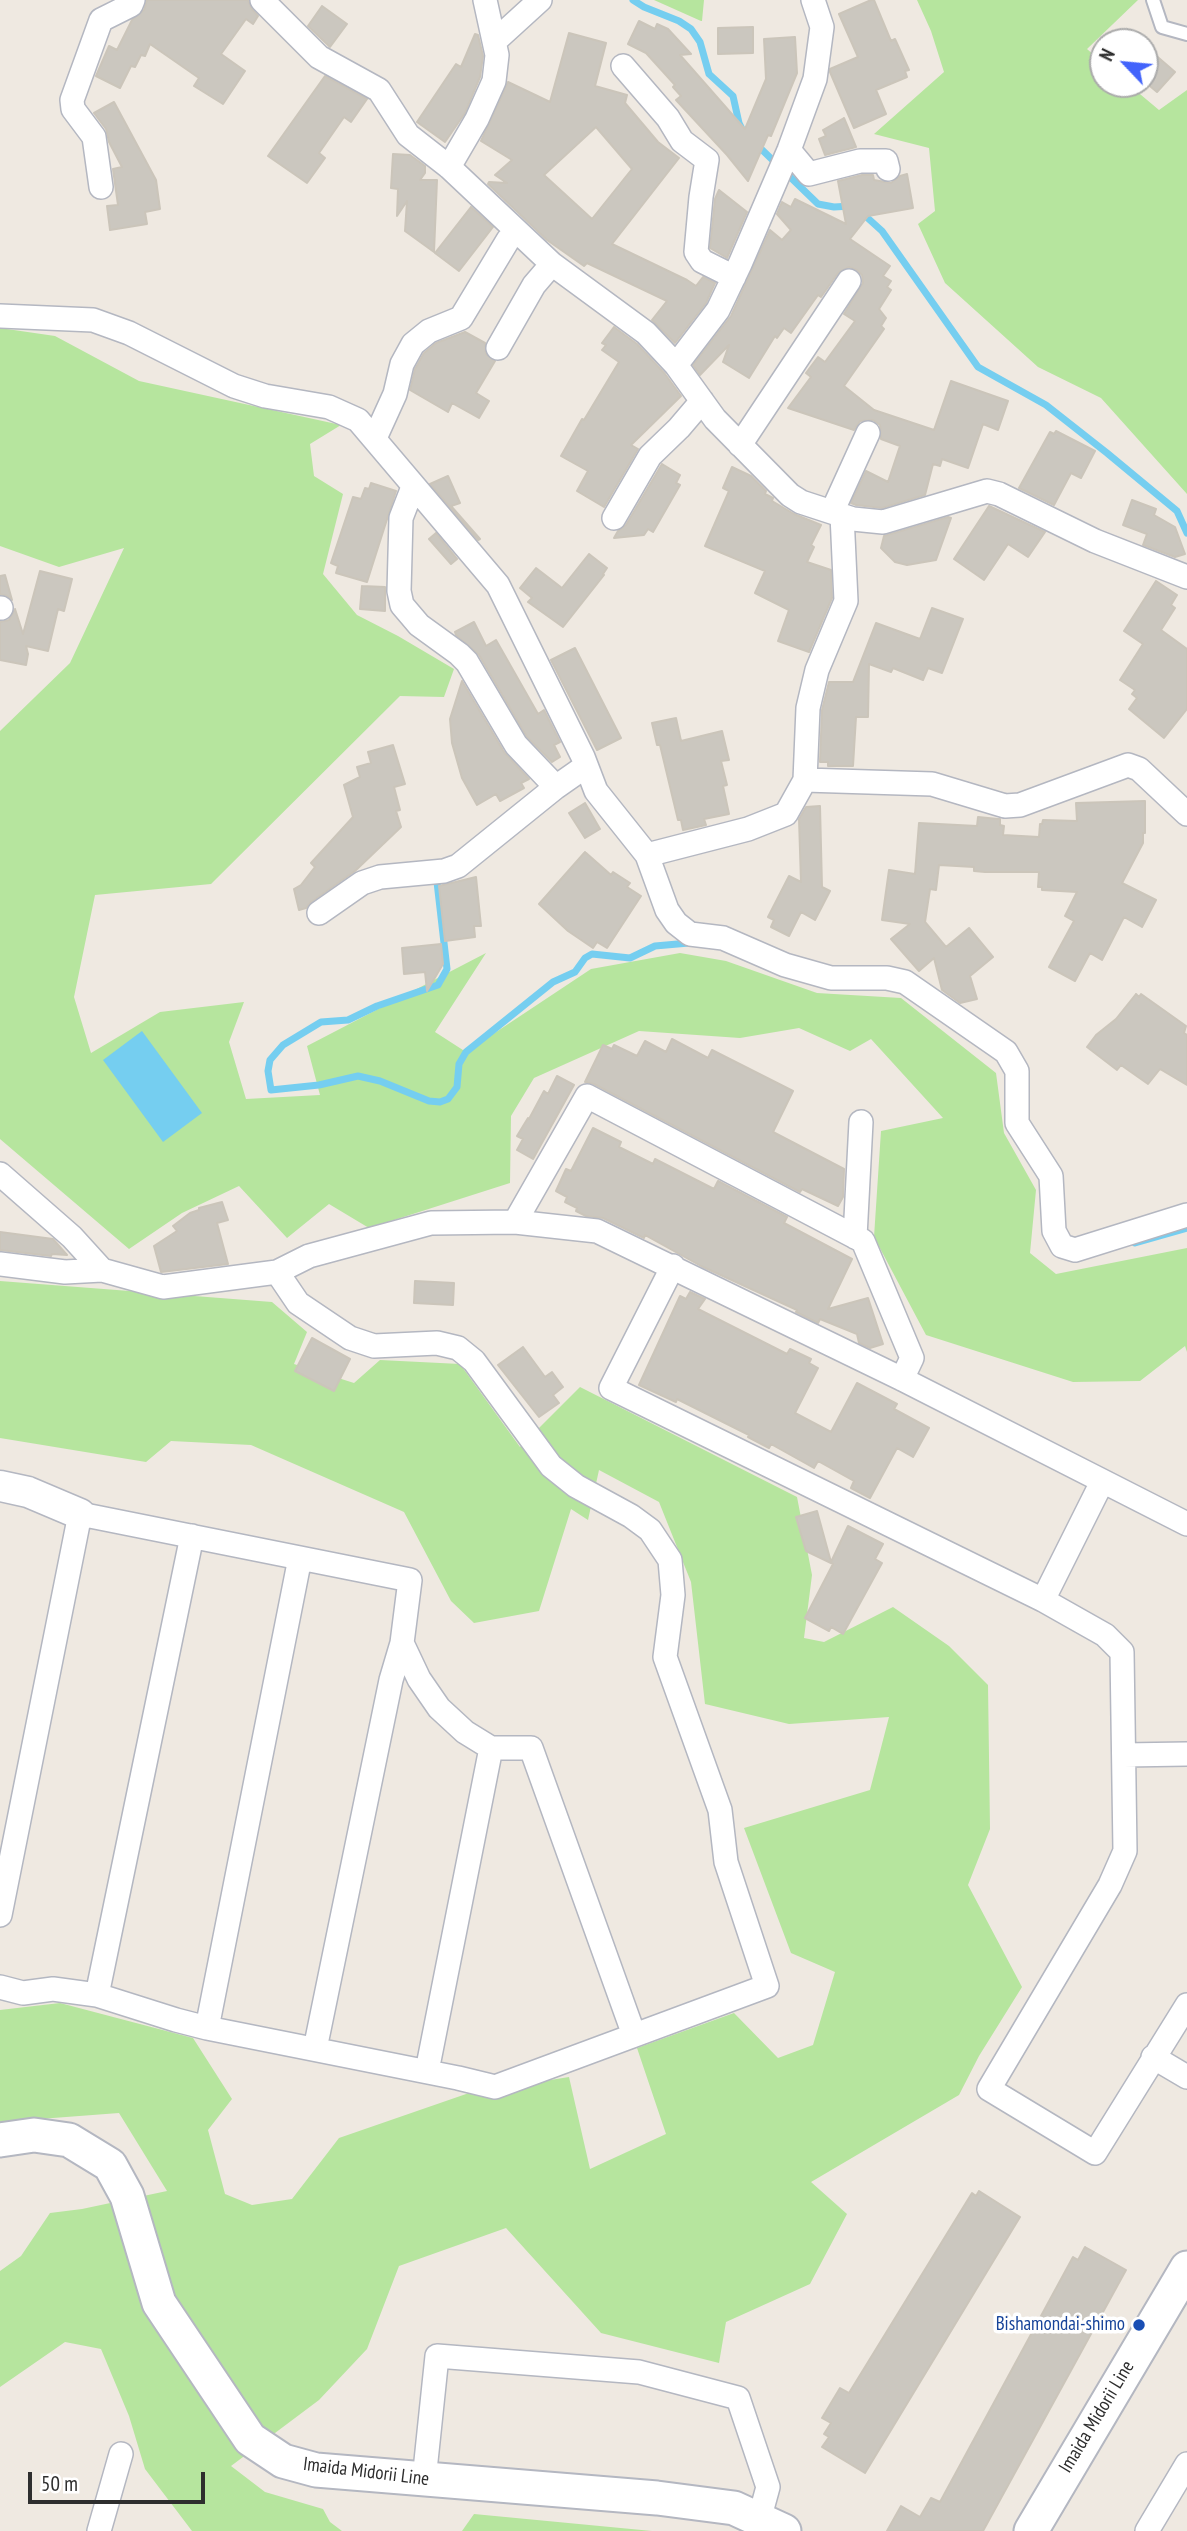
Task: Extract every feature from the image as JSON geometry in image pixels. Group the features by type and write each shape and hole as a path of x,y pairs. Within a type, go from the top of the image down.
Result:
{"main road":[{"name":"Imaida Midorii Line","path":"0,2140 34,2135 69,2140 110,2165 127,2196 159,2303 250,2439 283,2461 316,2470 657,2498 734,2508 778,2528"},
{"name":"Imaida Midorii Line","path":"1031,2531 1078,2447 1187,2268"}],"street":[{"path":"101,187 94,137 74,109 72,100 101,20 131,5 133,0"},
{"path":"262,0 319,57 379,90 408,135 449,167 552,264 646,333 676,365 715,419 790,495 801,502 853,519 883,522 987,491 999,494 1095,541 1187,577"},
{"path":"449,167 477,119 494,81 497,55 485,0"},
{"path":"495,41 540,0"},
{"path":"676,365 718,310 789,150 815,79 822,27 813,0"},
{"path":"623,66 668,118 682,141 707,160 696,252 702,261 734,277"},
{"path":"789,150 809,174 860,161 886,161 888,169"},
{"path":"375,438 395,394 402,364 412,344 429,331 461,318 508,240 516,232"},
{"path":"498,348 534,285 552,264"},
{"path":"740,445 849,281"},
{"path":"0,316 93,320 129,333 234,386 265,396 329,407 358,420 498,585 596,791 648,855 667,910 676,923 690,934 723,938 785,965 831,978 887,978 905,982 1006,1052 1017,1071 1017,1123 1051,1176 1054,1231 1062,1246 1075,1250 1187,1215"},
{"path":"614,518 650,456 702,401"},
{"path":"648,855 748,829 786,814 805,780 808,708 817,670 846,601 837,513 868,433"},
{"path":"413,487 401,518 399,591 402,605 419,625 467,662 516,746 556,787"},
{"path":"805,780 932,783 1005,806 1020,805 1128,765 1139,769 1187,814"},
{"path":"319,913 362,883 380,877 444,871 458,866 586,766"},
{"path":"515,1222 587,1097 863,1241 912,1358 902,1379"},
{"path":"855,1237 861,1122"},
{"path":"0,1174 72,1237 102,1270"},
{"path":"0,1264 65,1272 102,1270 163,1287 277,1272 309,1256 431,1223 515,1222 597,1231 902,1379 1187,1524"},
{"path":"673,1266 611,1388 1043,1600 1105,1635 1122,1652 1125,1851 1110,1885 989,2089 1095,2153 1187,2005"},
{"path":"0,1987 23,1993 53,1989 97,1995 207,2028 495,2087 767,1986 726,1862 720,1810 665,1657 673,1595 670,1560 650,1530 631,1516 576,1486 551,1466 474,1361 458,1348 437,1343 374,1346 350,1338 298,1303 277,1272"},
{"path":"1043,1600 1102,1482"},
{"path":"0,1486 28,1492 80,1514 410,1580 402,1643 391,1680 315,2049"},
{"path":"0,1915 80,1514"},
{"path":"97,1995 192,1536"},
{"path":"207,2028 300,1558"},
{"path":"402,1643 419,1679 439,1709 465,1732 491,1748 531,1748 634,2035"},
{"path":"427,2071 491,1748"},
{"path":"1124,1755 1187,1754"},
{"path":"1153,2057 1187,2077"},
{"path":"424,2480 437,2356 639,2372 737,2398 768,2487 778,2528"},
{"path":"99,2531 121,2454"},
{"path":"1147,2531 1187,2463"}],"lane":[{"path":"1153,0 1162,27 1187,34"}],"green space":[{"path":"654,0 704,0 702,21 701,21"},
{"path":"917,0 1138,0 1109,28 1089,28 1089,98 1145,98 1159,110 1187,90 1187,494 1101,398 1038,367 945,283 918,224 935,211 929,148 874,134 944,72 931,31"},
{"path":"0,328 55,336 139,381 341,425 310,444 314,476 343,494 323,574 357,615 454,669 444,697 400,696 211,884 95,895 74,997 91,1053 160,1012 244,1002 229,1042 246,1099 320,1095 307,1046 486,953 435,1032 466,1052 591,969 680,953 726,961 817,993 901,998 996,1073 1004,1133 1036,1190 1030,1253 1056,1274 1187,1248 1187,1352 1185,1346 1140,1381 1073,1382 926,1335 874,1237 881,1131 943,1118 871,1039 850,1051 799,1028 740,1038 639,1031 534,1078 511,1116 510,1183 369,1228 329,1204 287,1238 239,1186 182,1213 129,1249 0,1139 0,731 70,663 124,548 59,567 0,546"},
{"path":"0,1281 272,1302 307,1332 294,1364 354,1383 380,1360 460,1364 520,1447 580,1387 797,1497 812,1575 804,1638 824,1642 893,1607 949,1646 988,1685 990,1829 968,1885 1022,1987 979,2056 959,2095 811,2182 847,2214 810,2284 726,2322 719,2363 601,2333 506,2228 399,2266 367,2349 319,2400 231,2466 265,2492 323,2509 330,2522 342,2531 192,2531 145,2469 129,2416 101,2349 65,2342 0,2387 0,2271 21,2256 50,2213 167,2191 119,2113 0,2122 0,2010 60,2003 193,2038 232,2099 208,2130 225,2194 252,2205 292,2199 339,2138 469,2093 569,2077 590,2169 666,2134 637,2048 734,2013 778,2058 813,2045 835,1972 791,1953 744,1828 870,1790 889,1717 789,1724 705,1704 691,1582 659,1502 599,1470 588,1520 571,1509 539,1611 474,1623 451,1601 404,1512 251,1445 171,1441 146,1462 0,1438"},
{"path":"474,2514 652,2531 462,2531"}],"water":[{"path":"142,1031 202,1113 163,1142 103,1060"}],"building":[{"path":"147,0 248,0 258,16 253,24 246,19 221,54 245,71 223,104 194,86 199,78 150,44 145,56 141,55 135,67 131,66 120,88 96,76 109,46 117,50 132,20 144,10"},
{"path":"874,0 891,41 895,39 909,70 905,71 907,77 876,90 886,114 854,128 830,69 858,57 839,14"},
{"path":"322,6 347,24 330,47 308,26"},
{"path":"639,21 655,29 657,24 668,29 691,54 680,55 745,129 766,79 764,39 795,37 797,73 771,136 768,135 748,181 676,100 681,96 673,87 675,85 646,53 628,44"},
{"path":"753,27 753,53 718,54 718,28"},
{"path":"569,33 606,43 595,86 627,95 625,103 658,142 679,158 612,244 696,286 703,277 715,283 706,303 675,343 652,320 667,301 587,263 584,266 547,240 488,184 507,183 495,175 512,160 481,141 508,82 550,102","holes":["596,127 632,169 592,219 544,175"]},
{"path":"475,34 478,35 483,56 480,77 465,113 445,142 417,122 456,64 461,67"},
{"path":"1159,58 1175,72 1159,90"},
{"path":"325,76 367,99 351,122 344,117 319,153 325,158 307,183 268,156"},
{"path":"114,102 156,180 160,209 145,212 147,224 110,230 107,206 118,205 113,169 122,167 109,142 106,129 94,113"},
{"path":"844,118 856,147 825,155 819,139 826,136 823,130"},
{"path":"393,154 410,155 425,166 425,173 420,180 437,180 434,252 405,231 407,201 397,216 398,189 391,188"},
{"path":"907,174 913,208 868,216 850,239 890,266 883,276 891,281 887,287 891,290 879,309 886,318 881,326 884,329 844,386 874,410 934,430 951,381 1008,401 998,430 983,424 968,468 942,459 940,466 933,464 925,495 882,508 851,503 866,471 888,482 900,446 881,439 880,425 873,420 860,421 854,430 788,408 811,377 806,373 818,357 825,362 855,321 844,314 863,283 862,275 857,270 849,267 838,273 821,297 818,295 791,333 784,328 777,338 775,336 749,378 723,362 729,345 700,375 693,365 731,316 770,230 782,240 791,230 777,214 782,202 791,207 795,199 846,224 838,181 873,175 874,180 891,183"},
{"path":"719,190 747,212 727,258 710,248 715,199"},
{"path":"471,207 493,227 459,271 435,253"},
{"path":"614,327 637,344 681,396 631,445 638,449 604,507 577,491 588,471 561,456 619,362 602,350 606,345 602,343"},
{"path":"465,332 485,343 486,354 495,361 476,393 489,401 479,418 452,403 448,412 410,390 415,369 424,353 436,343"},
{"path":"1056,431 1095,451 1081,478 1071,473 1054,505 1019,488 1050,432 1054,434"},
{"path":"662,464 680,475 676,483 680,485 653,532 648,529 644,535 614,538 626,525"},
{"path":"732,467 751,476 766,491 765,494 773,498 772,501 821,525 811,545 814,547 807,562 831,570 832,598 809,652 778,641 789,610 755,593 765,571 705,546 729,491 723,488"},
{"path":"448,476 460,503 451,506 480,539 478,540 430,484"},
{"path":"371,483 396,491 367,582 336,573 338,566 331,563 353,497 361,499 365,488 369,489"},
{"path":"1132,500 1156,509 1154,515 1175,527 1185,554 1175,557 1143,545 1147,534 1123,525"},
{"path":"989,506 1045,532 1028,557 1008,544 984,580 954,559"},
{"path":"951,518 936,560 907,565 895,562 881,548 884,536"},
{"path":"436,533 457,559 451,564 429,539"},
{"path":"589,554 607,568 563,627 528,602 532,598 520,588 536,568 562,588"},
{"path":"40,571 72,579 64,611 58,609 48,651 26,646 26,665 0,660 0,622 9,620 15,609 23,634"},
{"path":"5,575 12,600 0,594 0,576"},
{"path":"1156,581 1177,595 1171,605 1175,608 1161,630 1187,649 1187,709 1164,738 1129,709 1137,698 1132,694 1135,690 1120,680 1143,644 1124,631"},
{"path":"362,586 385,587 385,611 360,609"},
{"path":"932,608 963,619 942,673 928,668 923,680 893,668 891,672 869,664 868,717 856,717 853,766 828,766 828,762 820,762 822,710 829,682 853,682 876,623 920,639"},
{"path":"474,622 486,646 496,640 538,714 544,710 560,742 554,745 560,757 552,762 527,737 479,655 456,635 455,632"},
{"path":"575,648 621,738 597,750 551,660"},
{"path":"462,681 504,752 529,779 521,783 524,788 500,801 496,794 477,805 462,778 452,743 450,719"},
{"path":"676,718 681,741 722,731 729,760 721,761 727,785 723,786 729,814 704,819 706,825 683,830 652,723"},
{"path":"393,745 405,784 394,787 400,810 396,811 401,827 355,871 306,908 299,910 294,889 301,885 315,867 311,863 353,817 344,785 360,777 357,767 371,763 368,752"},
{"path":"1145,801 1143,843 1122,883 1156,900 1142,927 1124,917 1102,960 1090,953 1075,981 1049,967 1074,921 1065,916 1077,892 1042,890 1042,887 1038,887 1039,872 985,872 974,871 974,867 939,865 936,890 930,889 925,922 946,947 969,928 993,957 970,976 977,999 960,1003 942,990 934,958 919,971 891,939 910,924 882,920 889,870 915,874 919,823 977,826 978,817 1000,819 1000,825 1004,826 1003,835 1039,837 1043,820 1077,821 1076,803"},
{"path":"585,803 600,829 585,838 569,813"},
{"path":"820,806 822,887 830,891 815,920 801,912 789,936 771,927 774,920 768,917 789,876 801,882 799,819 806,807"},
{"path":"585,852 611,875 613,872 630,883 627,887 641,896 607,948 597,942 593,948 568,931 539,904"},
{"path":"476,877 481,926 474,926 475,937 445,941 439,886"},
{"path":"441,944 443,964 427,991 425,972 404,974 402,948"},
{"path":"1136,994 1139,997 1141,994 1186,1026 1184,1033 1187,1035 1187,1085 1160,1069 1148,1084 1121,1065 1117,1070 1087,1047 1096,1035 1116,1019"},
{"path":"672,1039 708,1058 712,1050 793,1091 773,1132 844,1169 843,1197 838,1206 802,1189 800,1192 594,1084 585,1082 603,1045 612,1049 614,1045 637,1056 645,1041 666,1052"},
{"path":"557,1076 574,1085 533,1159 517,1150 523,1139 517,1136 544,1091 548,1094"},
{"path":"593,1128 621,1142 619,1147 653,1164 655,1159 714,1189 718,1181 787,1217 784,1223 852,1259 828,1309 868,1298 883,1344 870,1348 859,1343 857,1334 820,1319 818,1323 796,1312 797,1310 701,1266 645,1235 644,1238 603,1218 586,1216 576,1211 577,1208 565,1202 567,1197 556,1191 566,1169 571,1171"},
{"path":"222,1202 228,1220 217,1223 228,1264 161,1272 154,1246 177,1231 173,1226 190,1213"},
{"path":"0,1232 53,1239 67,1255 51,1256 0,1250"},
{"path":"415,1281 454,1283 453,1305 414,1303"},
{"path":"690,1292 705,1299 698,1309 787,1354 790,1349 811,1359 809,1363 818,1368 795,1413 831,1432 857,1383 897,1404 894,1409 929,1428 913,1457 897,1448 870,1498 851,1488 854,1481 818,1461 814,1468 771,1444 769,1448 677,1399 676,1402 639,1385 680,1296 686,1299"},
{"path":"312,1338 350,1359 334,1391 295,1371"},
{"path":"523,1347 545,1377 552,1372 563,1387 553,1395 559,1403 539,1417 498,1365"},
{"path":"817,1511 831,1562 848,1526 883,1544 875,1559 882,1563 843,1634 831,1627 829,1631 805,1618 833,1564 806,1551 796,1517"},
{"path":"979,2191 1020,2217 865,2473 822,2447 829,2437 824,2434 831,2423 822,2418 840,2388 849,2393 972,2193 976,2196"},
{"path":"1085,2247 1126,2270 983,2531 887,2531 901,2506 920,2517 931,2498 940,2502 1073,2257 1078,2260"}],"waterway":[{"path":"633,0 691,29 700,42 709,74 733,96 742,129"},
{"path":"755,143 818,204 851,206"},
{"path":"861,212 882,231 978,367 1046,405 1107,453 1177,511 1187,533"},
{"path":"437,882 447,969 438,985 377,1006 348,1020 321,1022 283,1045 270,1060 268,1071 271,1090 319,1085 358,1076 380,1081 429,1101 440,1102 448,1099 457,1087 459,1064 466,1052 553,982 575,972 585,958 592,954 630,958 655,946 689,943"},
{"path":"1135,1243 1187,1228"}],"place":[{"name":"Bishamondai-shimo","path":"1139,2325"}]}
